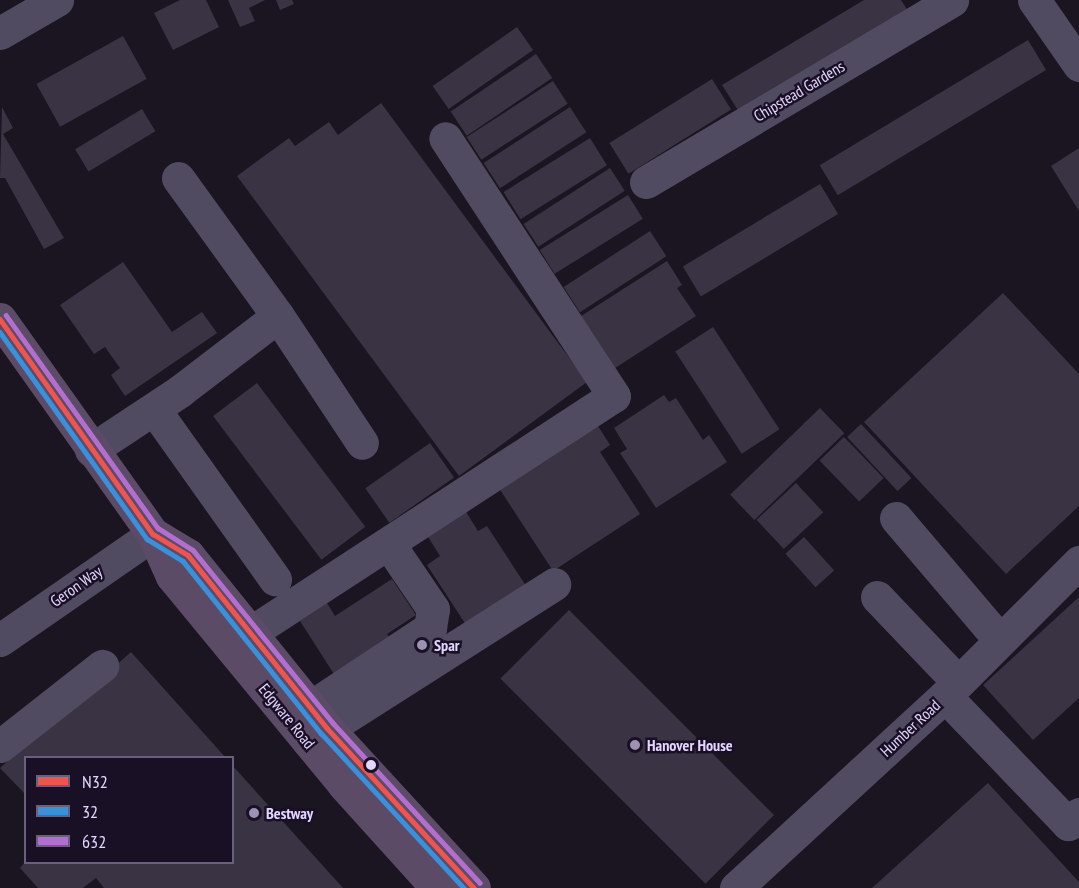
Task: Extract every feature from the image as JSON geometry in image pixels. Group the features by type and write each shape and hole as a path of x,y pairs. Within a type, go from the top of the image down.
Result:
{"main road":[{"name":"Edgware Road","path":"0,319 91,450 153,534 188,555 240,639 436,888"},
{"name":"Edgware Road","path":"309,724 474,888"}],"street":[{"path":"0,33 57,0"},
{"name":"Chipstead Gardens","path":"646,182 952,0"},
{"path":"1034,0 1079,65"},
{"path":"240,639 614,396 445,138"},
{"path":"178,178 278,316 362,443"},
{"path":"91,450 154,409 278,316"},
{"path":"154,409 275,579"},
{"path":"896,518 1000,640"},
{"name":"Geron Way","path":"0,640 153,534"},
{"path":"309,724 430,628 433,609 389,544"},
{"name":"Humber Road","path":"740,887 951,689 1079,562"},
{"path":"309,724 554,584"},
{"path":"876,597 951,689 1075,825"},
{"path":"0,746 102,666"}],"building":[{"path":"180,0 206,0 219,27 173,50 154,13"},
{"path":"228,0 265,0 249,8 255,21 240,27"},
{"path":"276,0 292,0 294,4 280,10"},
{"path":"864,0 901,0 910,14 741,115 722,85"},
{"path":"517,27 533,50 449,109 433,86"},
{"path":"123,36 147,79 60,127 36,84"},
{"path":"1028,40 1046,70 838,195 820,165"},
{"path":"536,54 552,78 467,136 451,112"},
{"path":"712,79 731,110 628,174 609,143"},
{"path":"553,81 568,104 481,160 467,137"},
{"path":"381,103 587,382 459,476 237,176 289,138 295,146 329,122 338,135"},
{"path":"2,107 13,128 3,134 64,238 44,249 5,178 0,178"},
{"path":"570,107 586,132 500,188 484,163"},
{"path":"142,109 155,131 89,171 75,149"},
{"path":"590,138 607,165 520,219 503,192"},
{"path":"1079,148 1079,211 1051,166"},
{"path":"610,168 625,191 538,247 524,224"},
{"path":"820,184 838,214 701,296 683,266"},
{"path":"628,195 643,219 555,274 540,250"},
{"path":"650,231 666,256 580,312 564,287"},
{"path":"667,261 682,285 677,288 696,316 615,368 581,316"},
{"path":"123,262 172,332 202,312 217,333 125,396 111,375 120,368 105,347 94,354 60,305"},
{"path":"1003,293 1079,374 1079,506 1006,574 864,422"},
{"path":"713,327 779,429 742,454 675,352"},
{"path":"257,383 365,527 321,560 213,416"},
{"path":"664,395 669,402 676,398 703,440 709,435 727,462 656,508 620,453 627,449 614,428"},
{"path":"820,408 844,433 754,520 730,495"},
{"path":"861,424 911,478 898,491 847,437"},
{"path":"598,426 610,445 600,452 640,514 553,571 497,485"},
{"path":"844,437 884,478 859,502 820,461"},
{"path":"430,443 454,477 389,523 365,488"},
{"path":"796,483 823,512 784,549 757,520"},
{"path":"463,507 478,531 487,526 530,592 470,631 427,565 440,556 425,532"},
{"path":"804,537 834,570 816,587 785,554"},
{"path":"392,579 416,615 387,634 390,639 341,685 300,621 327,603 335,616"},
{"path":"1079,597 1079,698 1033,740 983,685"},
{"name":"Hanover House","path":"569,610 774,815 705,884 500,679"},
{"path":"131,652 224,756 24,756 24,793 0,768"},
{"name":"Bestway","path":"234,767 343,888 104,888 96,878 83,888 38,888 20,868 24,863 234,864"},
{"path":"988,783 1079,882 1079,888 872,888"}],"transit line":[{"name":"632","path":"6,315 158,528 193,550 333,723 480,883"},
{"name":"N32","path":"0,319 153,534 188,555 327,728 474,888"},
{"name":"32","path":"0,332 147,539 183,561 321,733 464,888"}],"place":[{"name":"Spar","path":"422,645"},
{"name":"Hanover House","path":"635,745"},
{"name":"Bestway","path":"254,813"}]}
